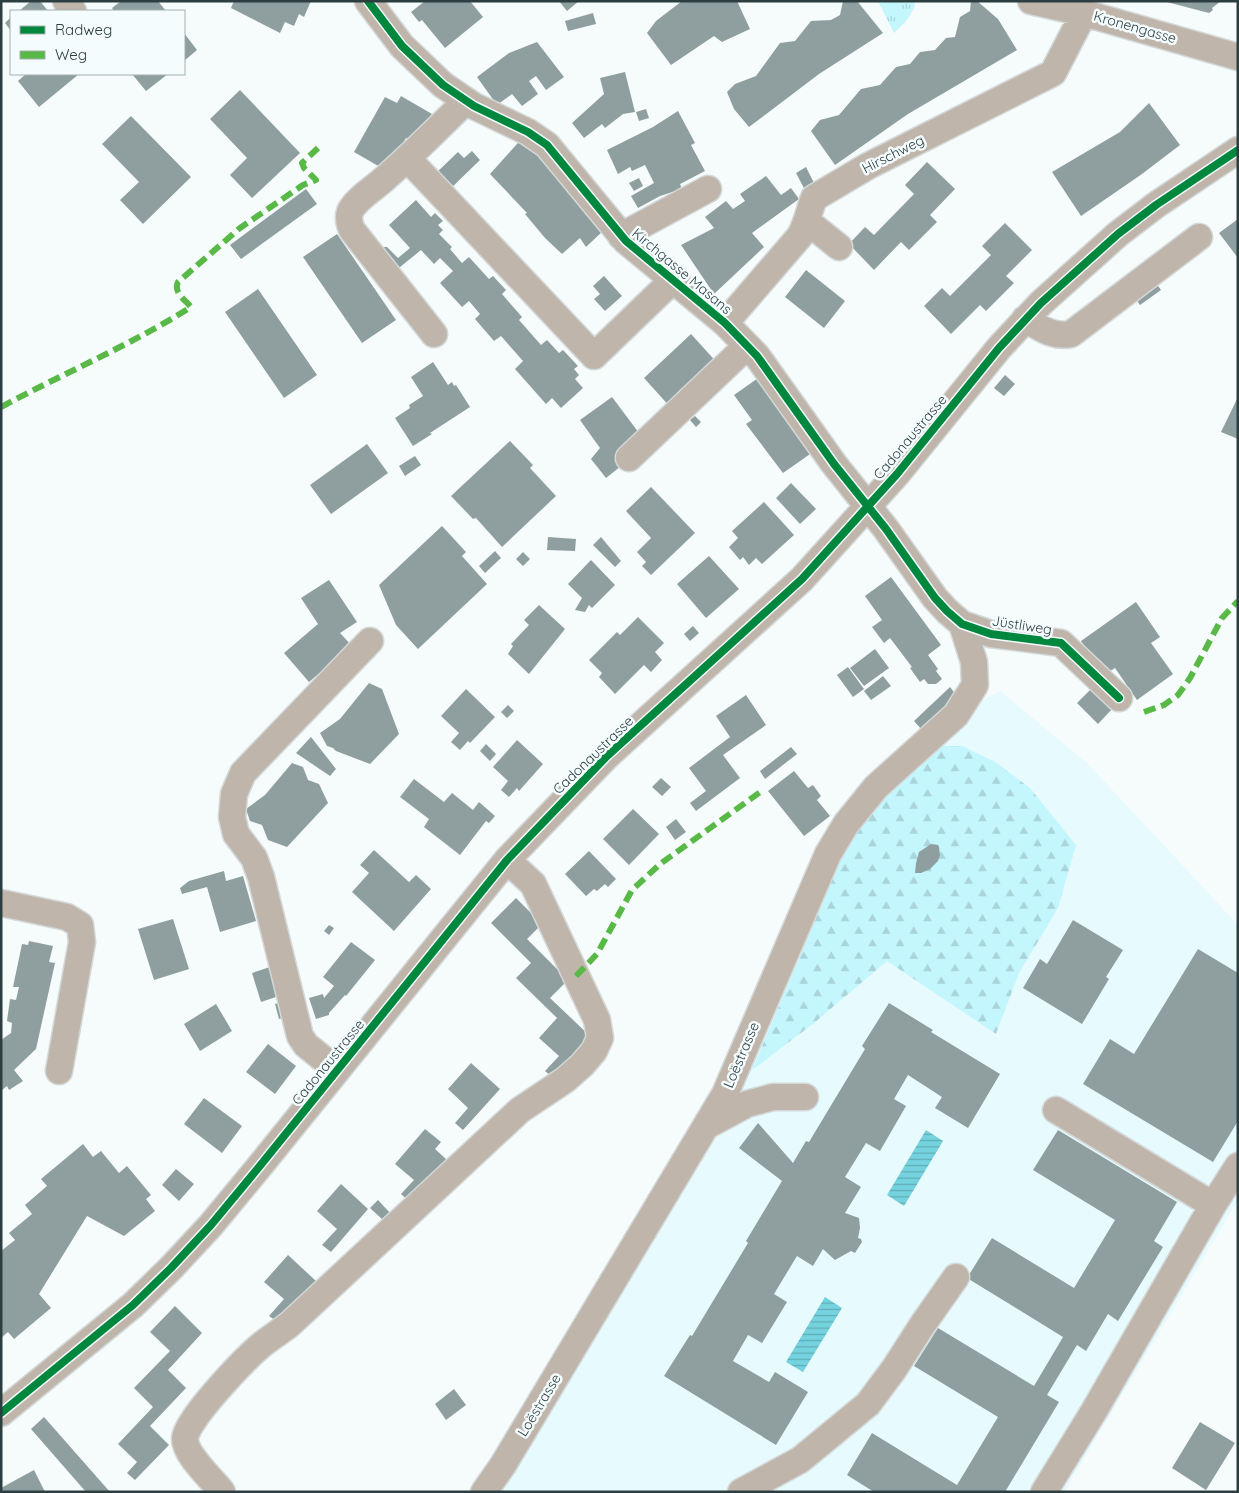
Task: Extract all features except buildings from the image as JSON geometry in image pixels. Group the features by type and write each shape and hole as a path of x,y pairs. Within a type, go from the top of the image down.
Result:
{"street":[{"name":"Kronengasse","path":"1030,1 1084,13 1238,56"},
{"name":"Kirchgasse Masans","path":"377,5 402,46 424,68 443,85 466,101 528,132 548,145 621,236 725,323 757,356 834,464 868,506"},
{"name":"Hirschweg","path":"725,323 800,236 808,222 810,207 814,198 875,162 1053,73 1084,13"},
{"path":"434,334 352,230 349,223 350,210 466,101"},
{"name":"Cadonaustrasse","path":"1,1413 133,1305 171,1268 211,1225 507,860 607,756 802,579 897,474 999,348 1025,319 1118,234 1238,150"},
{"path":"407,158 594,356 673,280"},
{"path":"621,236 708,189"},
{"path":"808,222 839,247"},
{"path":"1025,319 1058,336 1071,334 1199,237"},
{"path":"629,458 747,346"},
{"name":"Jüstliweg","path":"868,506 886,528 935,598 962,624 991,634 1061,643 1119,698"},
{"name":"Loëstrasse","path":"484,1492 504,1465 725,1094 828,854 846,824 876,787 956,714 975,685 974,662 962,624"},
{"name":"Cadonaustrasse","path":"338,1070 306,1045 300,1036 261,877 254,858 236,834 232,817 234,794 243,773 370,641"},
{"path":"222,1492 187,1450 184,1438 193,1421 234,1371 260,1346 290,1324 520,1110 565,1080 594,1052 600,1038 597,1020 533,884 507,860"},
{"path":"1,903 68,917 80,926 82,942 59,1071"},
{"path":"708,1125 747,1104 773,1097 805,1097"},
{"path":"1056,1110 1213,1205"},
{"path":"1044,1492 1094,1411 1213,1205 1238,1166"},
{"path":"741,1492 800,1460 868,1404 956,1277"}],"shaded area":[{"path":"1000,691 1088,764 1238,925 1238,1200 1064,1492 494,1492 736,1095 848,842 980,701"}],"green space":[{"path":"878,1 914,1 915,6 907,20 894,33"},
{"path":"936,746 962,746 995,762 1030,788 1076,845 1058,908 1019,973 996,1034 887,961 814,1023 752,1070 848,842 900,777"}],"water":[{"path":"926,1130 943,1141 904,1206 887,1195"},
{"path":"825,1297 842,1308 803,1372 786,1362"}],"marked path":[{"path":"1,407 121,346 191,307 178,292 178,282 240,228 303,185 316,180 304,168 302,163 318,148"},
{"path":"1144,712 1164,705 1178,695 1190,678 1222,618 1238,601"},
{"path":"576,976 597,954 632,890 660,864 763,790"}],"cycle path":[{"path":"368,1 402,46 443,85 474,106 528,132 547,145 626,241 725,323 757,356 834,464 886,529 935,598 947,611 962,624 991,634 1061,643 1119,698"},
{"path":"1,1413 133,1305 171,1268 211,1225 259,1167 507,860 607,756 802,579 897,474 999,348 1041,303 1118,234 1156,205 1238,150"}]}
